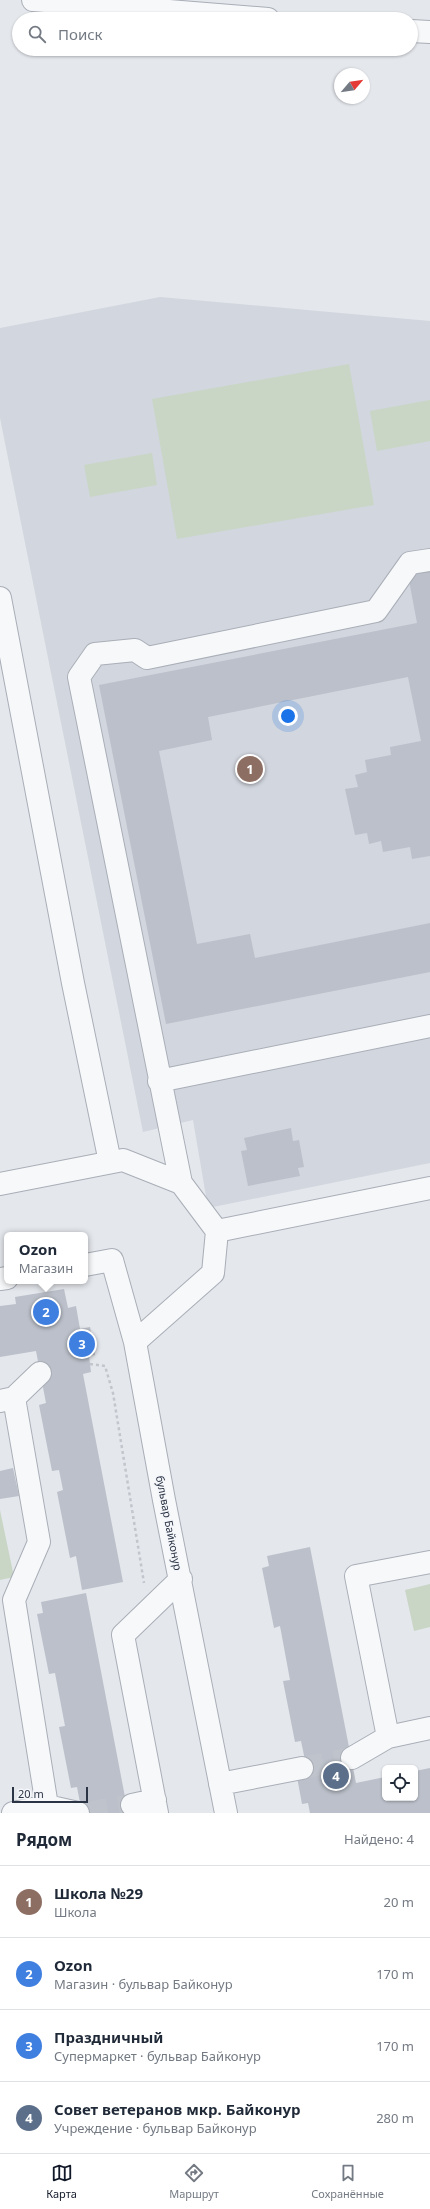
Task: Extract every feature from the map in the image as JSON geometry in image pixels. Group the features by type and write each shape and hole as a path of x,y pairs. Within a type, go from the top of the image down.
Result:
{"street":[{"path":"33,0 181,12"},
{"path":"418,31 430,32"},
{"path":"135,1342 213,1273 217,1231 181,1183 159,1081 79,677 96,654 135,650 147,658 376,611 410,563 430,560"},
{"path":"0,598 73,982 110,1162"},
{"path":"159,1081 430,1026"},
{"path":"0,1184 123,1160 181,1183"},
{"path":"217,1231 430,1188"},
{"name":"бульвар Байконур","path":"88,1264 112,1260 135,1342 226,1813"},
{"path":"40,1373 7,1399 39,1542 14,1600 47,1806"},
{"path":"388,1737 356,1576 430,1562"},
{"path":"132,1805 156,1807 122,1634 180,1579"},
{"path":"352,1758 388,1737 430,1728"},
{"path":"220,1784 302,1768"},
{"path":"13,1813 47,1806 78,1813"}],"path":[{"path":"90,1364 105,1366 113,1393 148,1610"}],"shaded area":[{"path":"160,297 430,321 430,1163 208,1208 193,1120 143,1132 0,418 0,328"}],"green space":[{"path":"349,364 374,505 177,539 152,399"},
{"path":"430,400 430,441 377,451 370,411"},
{"path":"152,453 157,485 90,497 84,465"},
{"path":"0,1510 14,1577 0,1580"},
{"path":"430,1584 430,1627 414,1631 405,1590"}],"building":[{"path":"430,571 430,856 412,859 410,847 383,852 381,841 369,844 367,833 355,835 345,789 358,787 355,775 367,772 365,760 391,755 390,747 421,741 408,677 208,717 212,740 159,751 197,944 250,934 255,958 430,923 430,972 166,1024 99,685 417,623 408,575"},
{"path":"291,1128 293,1141 299,1140 304,1167 298,1168 300,1176 248,1186 241,1151 247,1150 244,1138"},
{"path":"64,1289 68,1308 76,1306 80,1329 90,1327 95,1355 89,1356 91,1372 83,1374 123,1582 82,1590 76,1556 70,1558 57,1492 63,1490 59,1470 52,1471 39,1405 46,1403 36,1351 0,1357 0,1306 16,1304 15,1297"},
{"path":"13,1468 19,1496 0,1499 0,1471"},
{"path":"310,1547 356,1783 382,1778 382,1801 418,1801 418,1770 430,1768 430,1813 310,1813 308,1803 302,1804 297,1777 305,1760 301,1741 295,1742 283,1681 290,1680 280,1626 274,1628 262,1568 269,1566 267,1556"},
{"path":"86,1593 125,1797 140,1813 82,1813 77,1787 71,1788 59,1727 65,1726 55,1673 49,1674 37,1614 43,1613 41,1602"}],"tunnel":[{"path":"302,1768 352,1758"},
{"path":"86,1813 132,1805"}],"place":[{"name":"Школа №29","path":"250,769"},
{"name":"Ozon","path":"46,1312"},
{"name":"Праздничный","path":"82,1344"},
{"name":"Совет ветеранов мкр. Байконур","path":"336,1776"}]}
